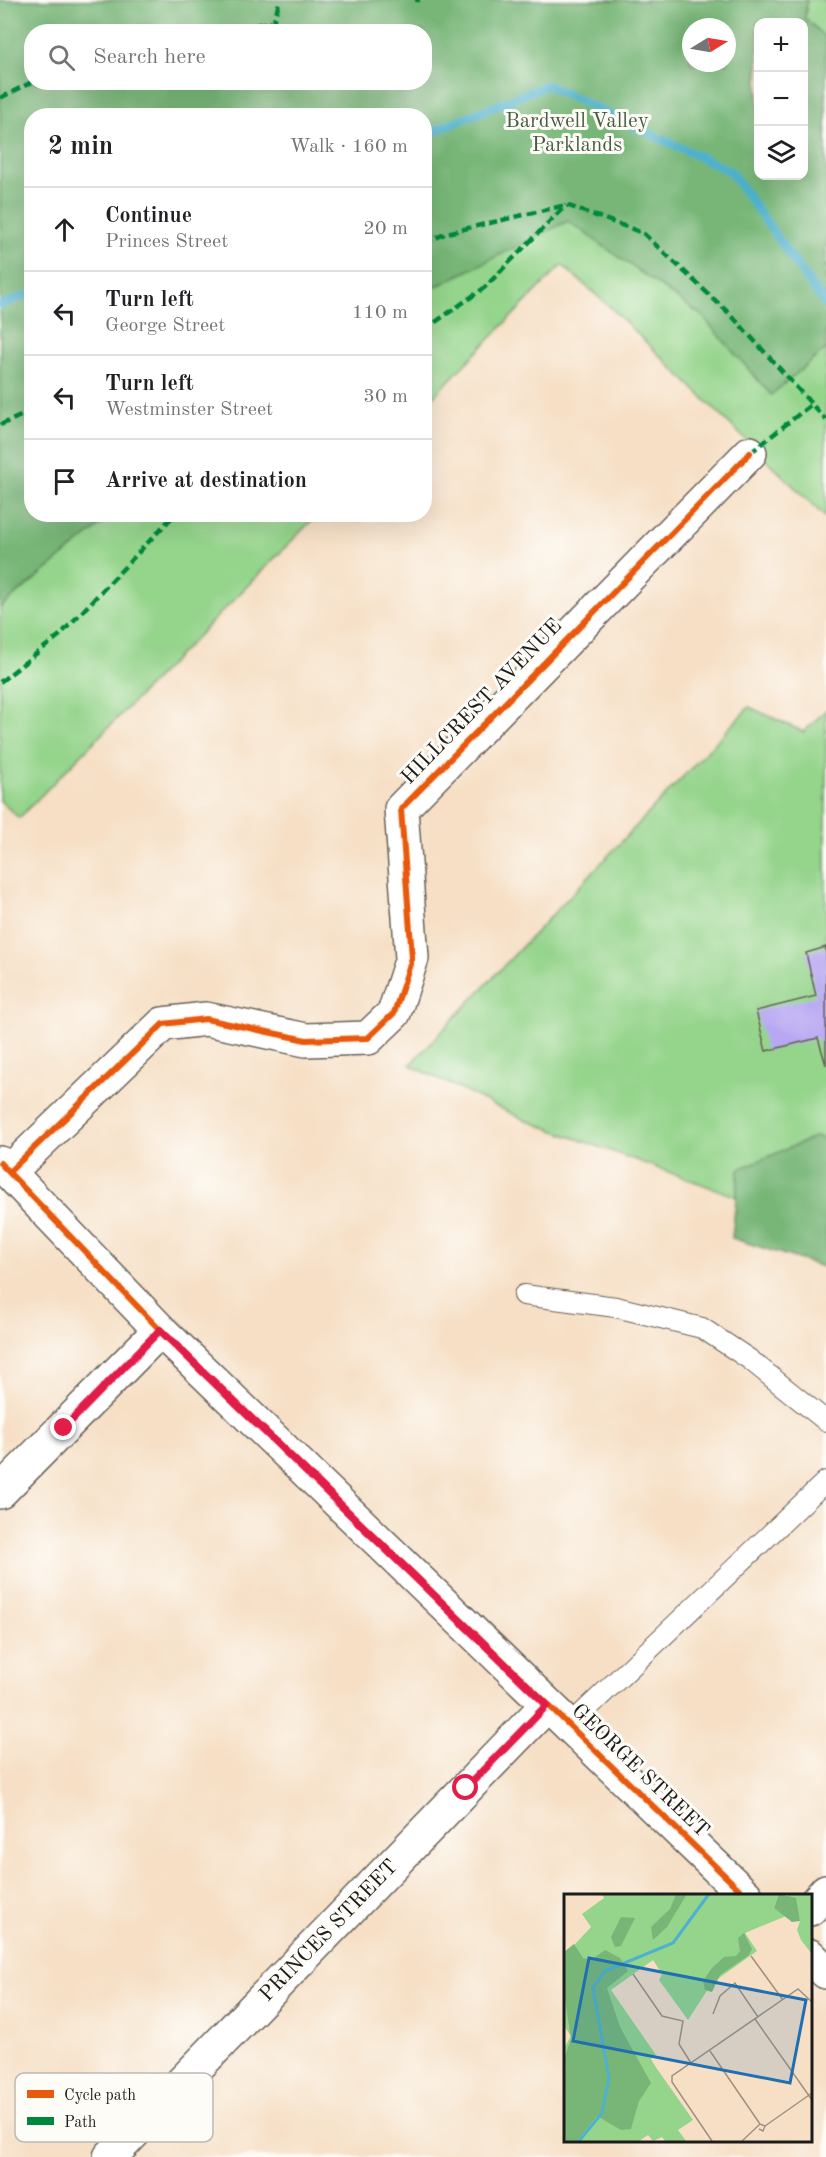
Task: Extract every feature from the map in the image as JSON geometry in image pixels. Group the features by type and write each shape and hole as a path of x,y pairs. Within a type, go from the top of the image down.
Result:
{"street":[{"name":"HILLCREST AVENUE","path":"5,1167 163,1024 206,1019 306,1040 368,1038 394,1013 412,958 401,809 750,453"},
{"name":"GEORGE STREET","path":"5,1167 160,1330 744,1894"},
{"path":"0,1492 160,1330"},
{"name":"PRINCES STREET","path":"195,2073 558,1715"},
{"path":"811,1908 826,1891"},
{"path":"811,1957 826,1972"},
{"name":"PRINCES STREET","path":"110,2157 125,2142"}],"lane":[{"path":"524,1295 616,1307 702,1328 749,1359 826,1421"},
{"path":"558,1715 826,1481"}],"green space":[{"name":"Bardwell Valley Parklands","path":"0,0 826,0 826,518 610,307 562,265 432,398 432,108 24,108 24,522 310,522 19,818 0,801"},
{"path":"0,0 807,0 805,18 754,18 754,180 808,180 808,21 826,38 826,349 771,395 702,316 568,221 432,289 432,108 24,108 24,522 104,522 0,608"},
{"path":"749,707 804,732 826,710 826,1235 815,1225 525,1120 410,1065"},
{"path":"817,1136 826,1140 826,1268 732,1238 739,1169"}],"building":[{"path":"826,947 826,1065 818,1038 766,1051 756,1011 816,996 806,953"}],"waterway":[{"path":"432,132 547,85 730,171 826,306"},
{"path":"0,305 24,297"}],"marked path":[{"path":"259,24 273,22 280,0"},
{"path":"415,0 420,0"},
{"path":"0,98 24,86"},
{"path":"432,240 447,233 566,205 643,233 732,316 826,420"},
{"path":"432,324 484,288 566,205"},
{"path":"750,453 813,403"},
{"path":"0,425 24,414"},
{"path":"0,682 60,635 167,522"}],"cycle path":[{"path":"9,1172 163,1024 206,1019 306,1040 368,1038 394,1013 412,958 401,809 750,453"},
{"path":"0,1163 160,1330 744,1894"}],"route":[{"path":"64,1428 160,1330 547,1705 466,1788"}]}
